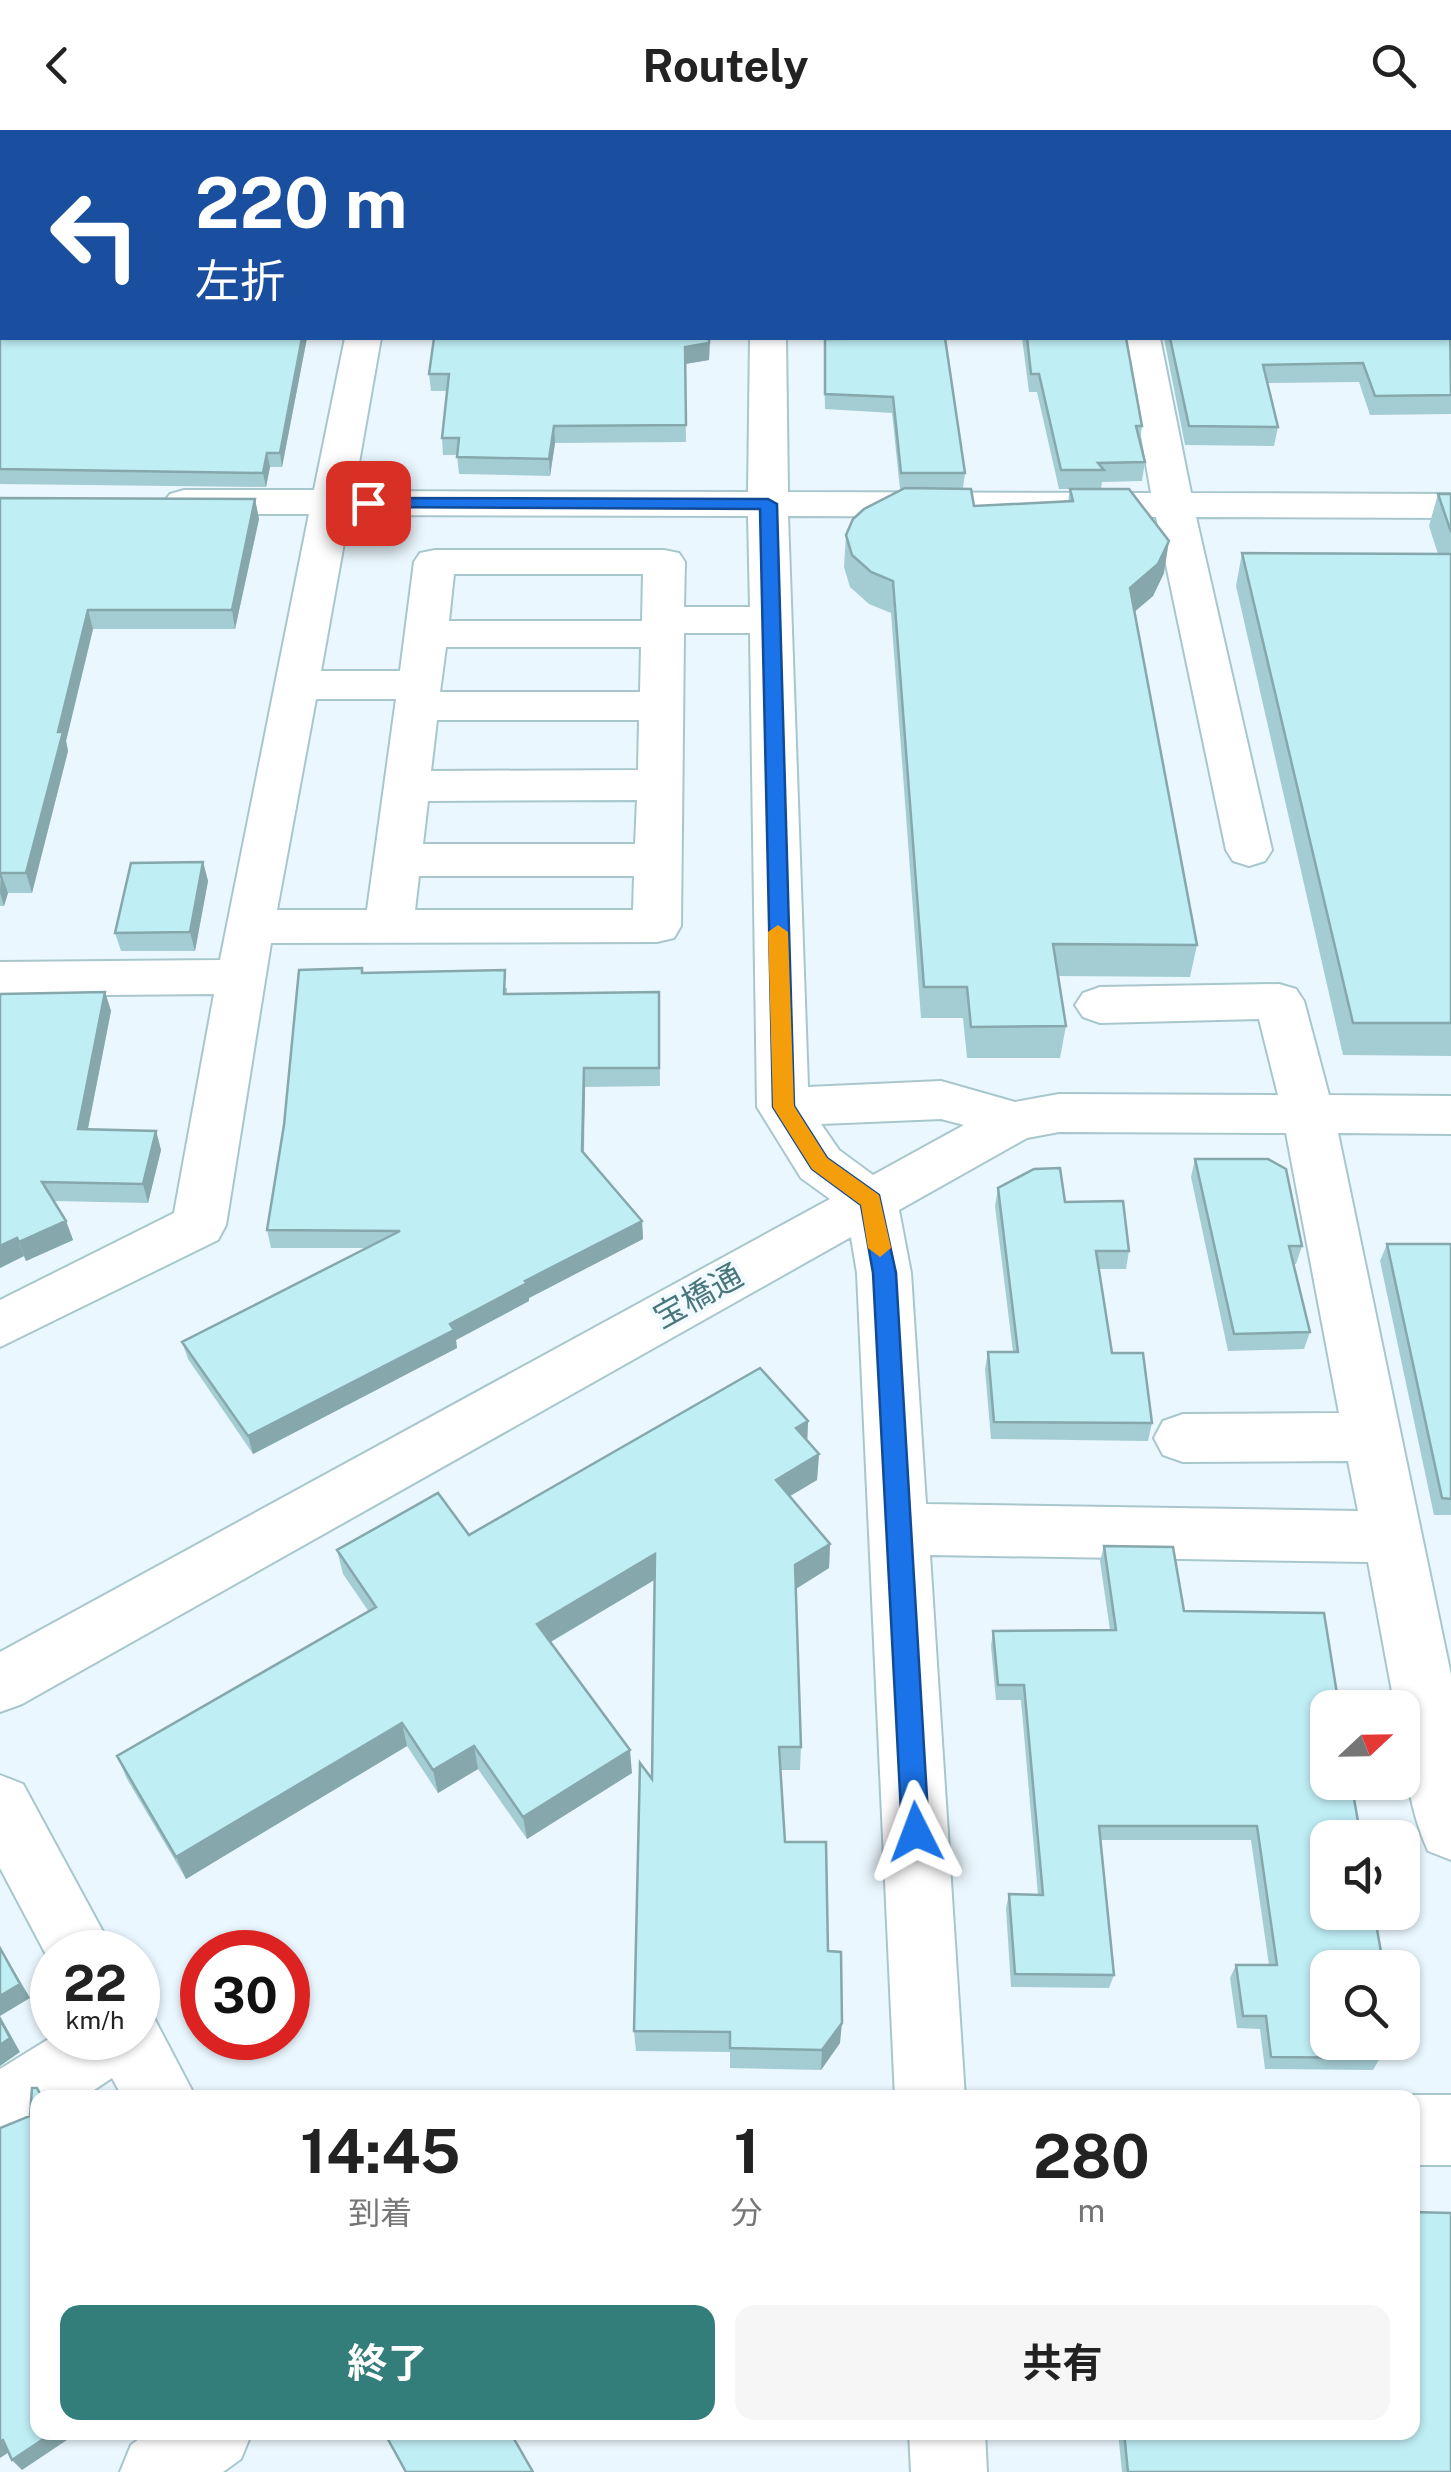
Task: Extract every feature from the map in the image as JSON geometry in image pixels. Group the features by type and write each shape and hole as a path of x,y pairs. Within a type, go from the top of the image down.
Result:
{"street":[{"path":"0,1324 199,1225 245,952 364,340"},
{"path":"768,340 768,504 783,1107 820,1164 871,1201 884,1273 930,2090"},
{"path":"1142,340 1173,506 1249,850"},
{"path":"155,502 1451,506"},
{"path":"0,979 245,952 390,927 657,926 664,562 435,562 390,927"},
{"path":"426,634 771,620"},
{"path":"295,685 418,696 661,706"},
{"path":"407,786 660,785"},
{"path":"398,860 658,860"},
{"path":"1100,1005 1278,1002 1308,1114 1451,1830"},
{"path":"783,1107 942,1100 1015,1122"},
{"name":"宝橋通","path":"0,1684 1015,1122 1059,1113 1451,1115"},
{"path":"1183,1438 1371,1437"},
{"path":"898,1528 1392,1537"},
{"path":"0,1805 70,1930"},
{"path":"31,2090 79,2060"},
{"path":"140,2060 157,2090"},
{"path":"0,2109 30,2090"},
{"path":"1420,2130 1451,2130"},
{"path":"158,2472 203,2440"},
{"path":"946,2440 948,2472"}],"building":[{"path":"0,340 302,340 280,453 267,453 263,473 0,469"},
{"path":"434,340 709,340 685,347 686,425 554,426 549,459 457,457 459,438 442,438 449,374 429,374"},
{"path":"825,340 945,340 965,473 901,473 893,397 825,394"},
{"path":"1027,340 1126,340 1142,426 1136,426 1145,462 1098,463 1104,470 1061,470 1039,374 1031,374"},
{"path":"1170,340 1450,340 1451,395 1375,396 1363,363 1263,365 1278,427 1189,426"},
{"path":"905,488 971,489 974,506 1073,501 1070,489 1129,489 1169,541 1158,564 1130,588 1197,945 1053,944 1066,1026 971,1027 967,987 924,987 893,581 871,572 852,555 846,535 853,519 864,509"},
{"path":"1438,494 1451,494 1451,532"},
{"path":"0,498 255,499 232,610 88,610 58,732 63,732 26,873 1,873 0,878"},
{"path":"1242,553 1451,554 1451,1023 1353,1023"},
{"path":"203,862 190,932 115,933 131,863"},
{"path":"362,968 362,973 505,970 504,994 659,992 659,1068 584,1068 582,1151 642,1221 450,1324 454,1330 248,1436 182,1342 400,1231 267,1230 284,1125 299,970"},
{"path":"105,992 78,1129 156,1131 143,1184 42,1182 66,1221 0,1246 0,994"},
{"path":"1195,1159 1268,1159 1286,1169 1302,1246 1289,1246 1310,1332 1234,1334"},
{"path":"1060,1168 1065,1202 1123,1201 1129,1251 1096,1251 1112,1353 1143,1353 1152,1423 994,1422 988,1352 1018,1352 998,1188 1034,1169"},
{"path":"1387,1244 1451,1244 1451,1499 1442,1498"},
{"path":"760,1368 808,1421 796,1428 819,1454 776,1480 830,1544 795,1565 801,1747 779,1747 785,1842 826,1842 828,1951 841,1952 842,2023 822,2050 730,2048 730,2032 634,2031 640,1763 652,1779 655,1554 537,1624 630,1750 523,1817 474,1746 433,1770 402,1723 176,1857 117,1756 376,1607 337,1550 438,1493 469,1535"},
{"path":"1104,1546 1173,1547 1184,1611 1324,1613 1336,1690 1310,1690 1310,1800 1354,1800 1358,1820 1310,1820 1310,1930 1377,1930 1381,1950 1310,1950 1310,2057 1271,2057 1266,2016 1243,2016 1236,1965 1277,1965 1257,1826 1099,1826 1114,1975 1015,1974 1009,1894 1043,1895 1024,1685 998,1685 993,1631 1116,1630"},
{"path":"0,1948 20,1984 0,1996"},
{"path":"0,2019 10,2038 0,2045"},
{"path":"30,2116 30,2440 42,2440 12,2460 3,2440 0,2442 0,2128"},
{"path":"1420,2212 1451,2213 1451,2472 1128,2472 1125,2440 1420,2440"},
{"path":"388,2440 515,2440 533,2472 406,2472"}],"slow traffic":[{"path":"778,932 783,1107 820,1164 871,1201 880,1248"}],"route":[{"path":"368,503 768,504 783,1107 820,1164 871,1201 884,1273 916,1832"}]}
